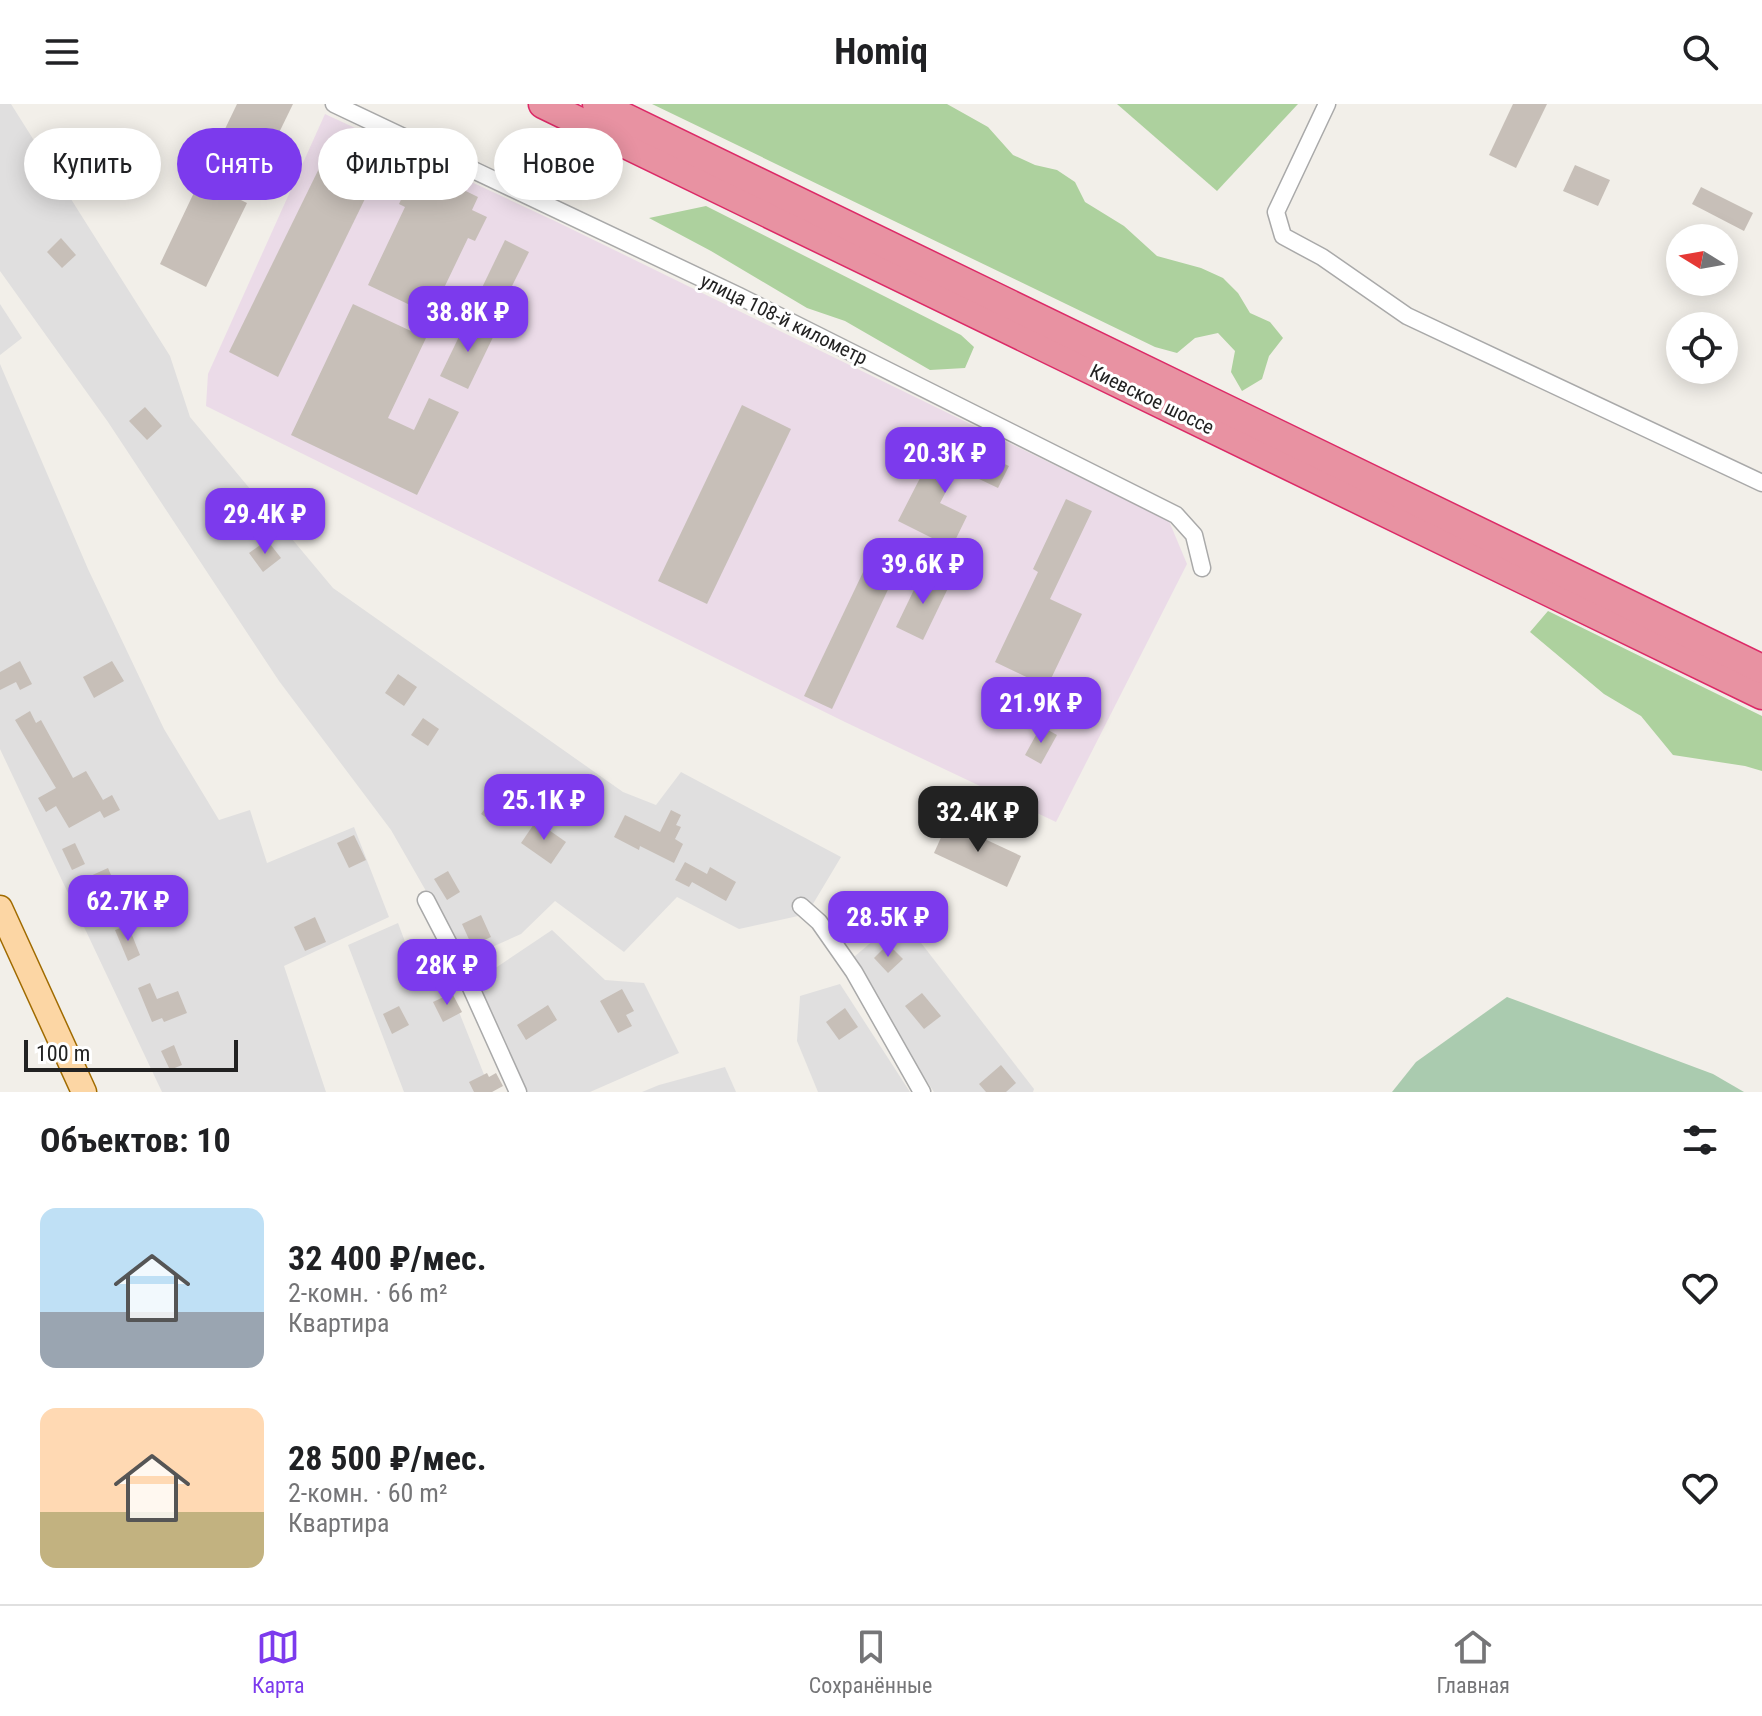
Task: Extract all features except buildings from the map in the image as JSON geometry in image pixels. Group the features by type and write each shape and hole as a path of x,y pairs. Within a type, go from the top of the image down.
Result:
{"highway":[{"name":"Киевское шоссе","path":"543,104 1499,554"},
{"name":"Киевское шоссе","path":"597,104 1548,578 1762,695"},
{"name":"Киевское шоссе","path":"1548,578 1762,669"}],"main road":[{"path":"0,908 84,1092"}],"street":[{"name":"улица 108-й километр","path":"334,104 739,296 1176,515 1194,535 1202,568"},
{"path":"1327,104 1276,212 1283,236 1322,257 1407,316 1762,483"},
{"path":"426,900 467,979 518,1092"},
{"path":"801,906 819,922 854,972 922,1092"}],"shaded area":[{"path":"0,104 11,104 26,128 24,200 72,200 170,356 190,417 333,588 623,792 656,805 681,772 841,857 807,914 739,929 677,897 624,952 555,901 521,934 465,959 391,830 279,681 108,422 0,271"},
{"path":"325,114 355,128 319,128"},
{"path":"318,130 318,200 478,200 478,185 494,193 494,200 510,200 557,222 1169,521 1187,564 1056,822 845,722 206,406 208,374 286,200 302,200 302,165"},
{"path":"0,304 22,338 0,355"},
{"path":"0,364 88,569 164,729 219,820 250,810 267,863 354,827 389,917 284,966 326,1092 162,1092 0,749"},
{"path":"901,917 1034,1089 1033,1092 934,1092 848,962"},
{"path":"398,923 422,987 445,977 491,1092 404,1092 348,945"},
{"path":"552,930 605,980 644,983 679,1053 590,1092 526,1092 475,993 479,979"},
{"path":"840,984 910,1092 818,1092 797,1041 800,996"},
{"path":"725,1067 736,1092 642,1092 659,1085"}],"green space":[{"path":"652,104 947,104 988,127 1013,155 1057,170 1075,182 1085,202 1124,226 1157,256 1201,268 1223,278 1238,293 1250,313 1270,322 1283,338 1269,356 1262,379 1242,391 1231,372 1235,351 1218,333 1195,338 1177,353 1155,347"},
{"path":"1117,104 1298,104 1217,191"},
{"path":"706,206 961,335 974,347 965,368 930,370 845,321 807,308 649,218"},
{"path":"1548,611 1762,716 1762,771 1673,755 1641,716 1604,694 1530,632"},
{"path":"1507,997 1713,1074 1744,1092 1392,1092 1416,1062"}]}
